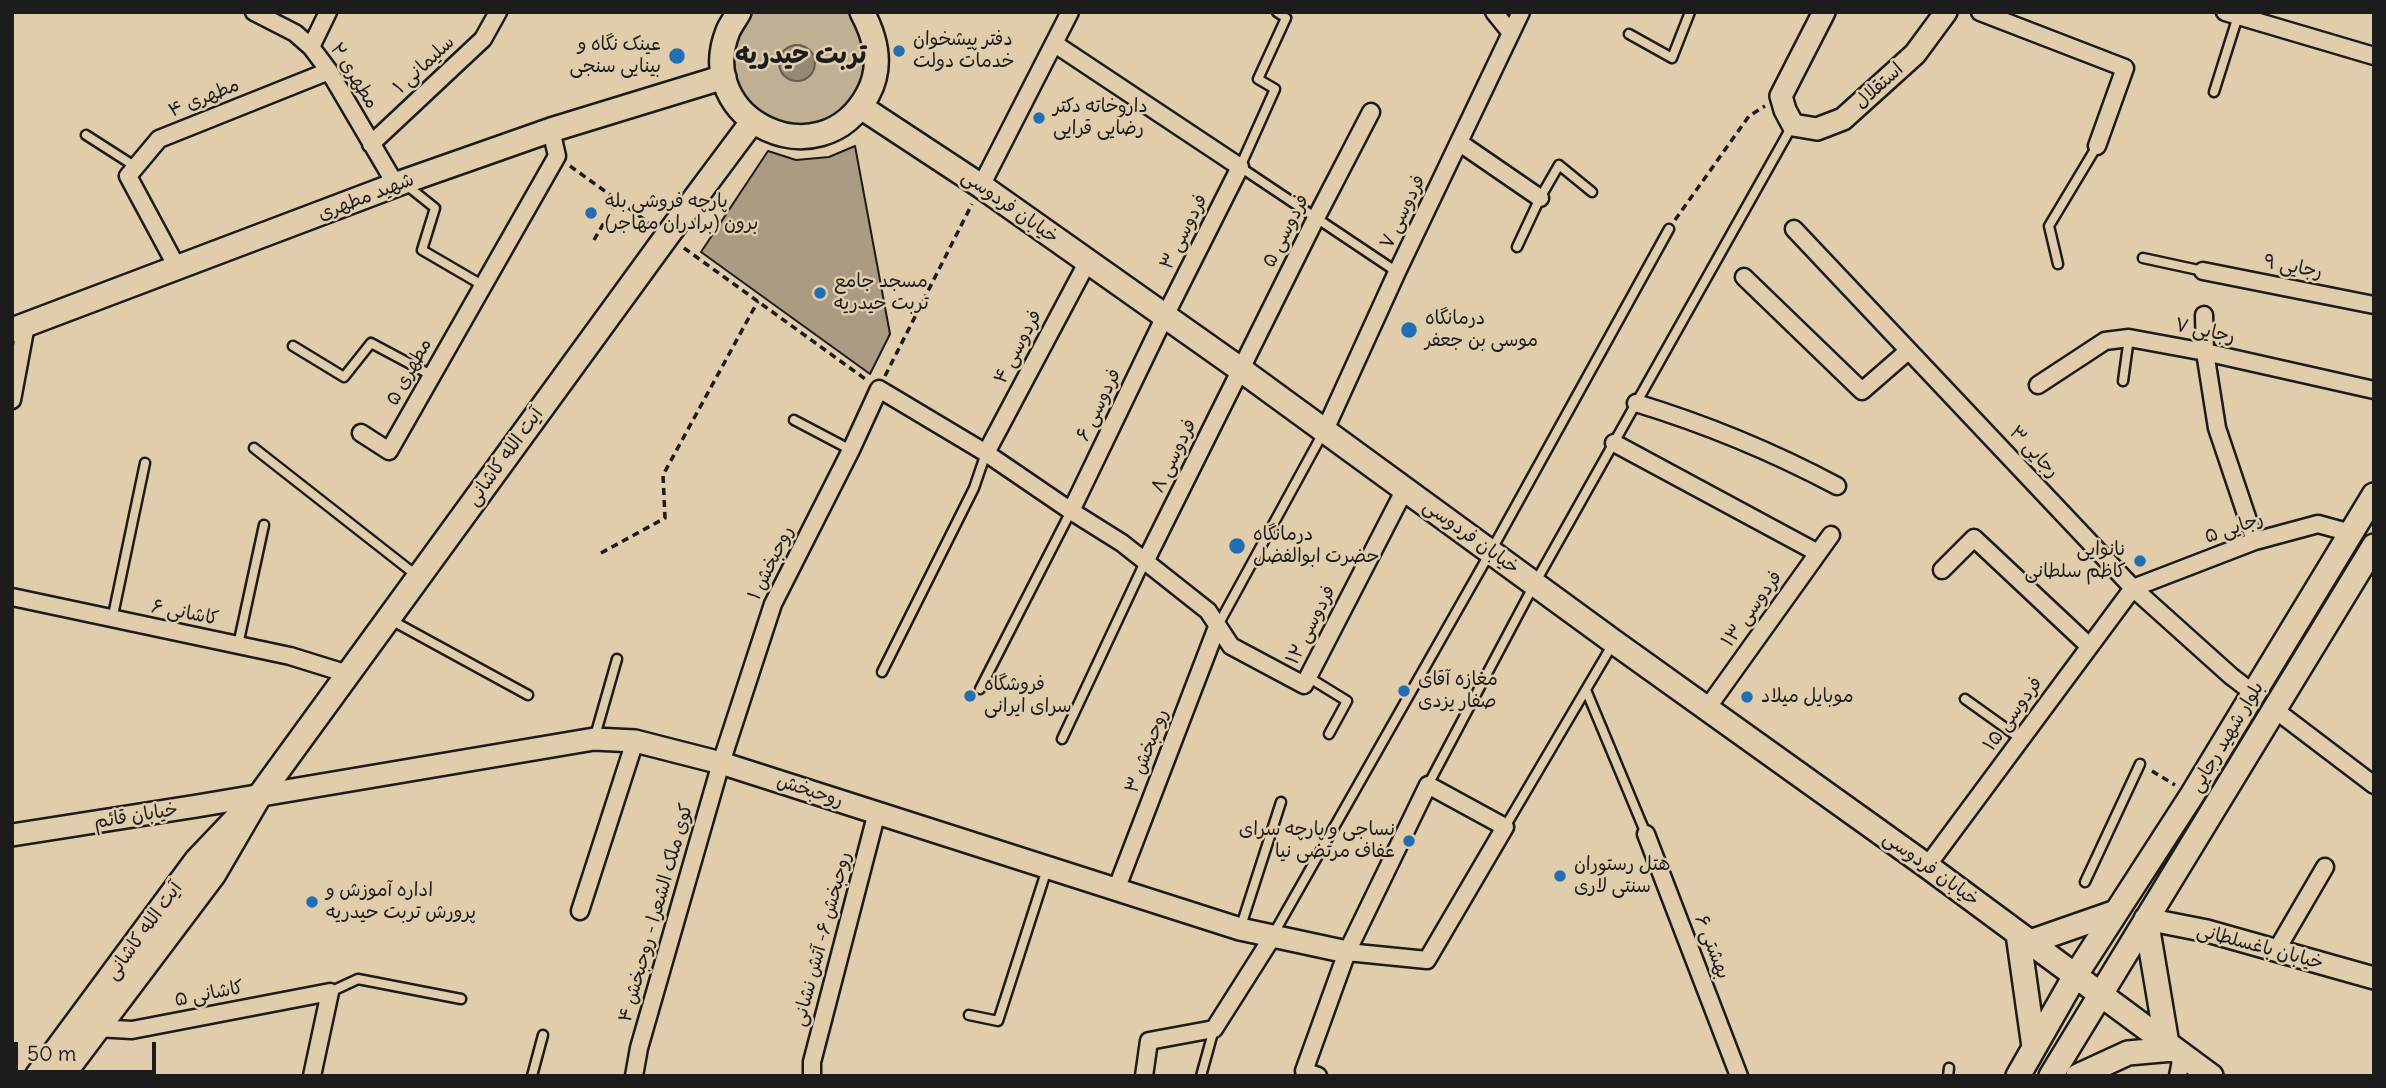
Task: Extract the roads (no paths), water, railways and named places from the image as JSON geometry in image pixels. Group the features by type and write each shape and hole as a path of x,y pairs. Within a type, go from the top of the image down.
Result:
{"main road":[{"path":"739,12 728,31 723,54 724,77 730,94 752,122 778,134 806,137 825,134 842,125 861,107 874,84 877,57 872,31 862,12"},
{"name":"شهید مطهری","path":"19,328 399,184 551,130 724,77"},
{"path":"696,84 729,111 732,122 730,150"},
{"name":"خیابان فردوسی","path":"861,107 981,186 1240,369 2101,994"},
{"name":"آیت الله کاشانی","path":"62,1076 214,874 260,795 752,122"},
{"name":"بلوار شهید رجایی","path":"2018,1076 2075,976 2192,795 2374,495"},
{"name":"بلوار شهید رجایی","path":"2051,1076 2374,547"},
{"path":"2335,559 2358,573"},
{"name":"آیت الله کاشانی","path":"37,1076 196,861 260,795"},
{"path":"2034,1047 2024,938 2116,912"},
{"path":"2146,919 2175,1056"},
{"path":"2101,994 2175,1056 2211,1076"},
{"path":"2078,1076 2128,1053 2175,1056"}],"street":[{"name":"مطهری ۲","path":"254,12 295,33 311,47 330,71 371,144 399,184"},
{"path":"311,47 328,12"},
{"name":"سلیمانی ۱","path":"371,144 482,39 498,12"},
{"path":"981,186 1070,12"},
{"path":"1494,12 1511,33"},
{"name":"فردوسی ۷","path":"1325,430 1521,12"},
{"path":"1793,125 1785,110 1782,96 1824,12"},
{"name":"استقلال","path":"1793,125 1817,129 1843,119 1915,54 1946,12"},
{"path":"1980,12 2125,68 2097,146"},
{"path":"2229,14 2374,56"},
{"path":"1055,44 1240,167"},
{"name":"مطهری ۴","path":"136,167 159,139 330,71"},
{"name":"فردوسی ۵","path":"1240,369 1371,112"},
{"name":"مطهری ۵","path":"361,433 389,451 557,156 551,130"},
{"path":"1460,143 1540,198"},
{"path":"136,167 128,176 178,269"},
{"name":"فردوسی ۳","path":"1165,316 1240,167"},
{"name":"رجایی ۳","path":"1794,229 2133,588 2253,693"},
{"name":"فردوسی ۴","path":"986,453 1088,261"},
{"name":"رجایی ۹","path":"2203,271 2374,305"},
{"path":"1744,277 1862,391 1908,351"},
{"path":"2204,315 2205,352 2217,428 2255,541"},
{"name":"فردوسی ۶","path":"1071,511 1165,316"},
{"path":"12,400 19,328"},
{"name":"رجایی ۷","path":"2038,385 2105,341 2129,338 2374,390"},
{"name":"فردوسی ۸","path":"1145,562 1240,369"},
{"name":"روحبخش ۱","path":"721,763 773,604 879,389 986,453"},
{"path":"1636,403 1700,424 1837,486"},
{"path":"1614,443 1818,554"},
{"path":"986,453 1122,543 1208,611 1217,627"},
{"name":"فردوسی ۱۲","path":"1217,627 1231,646 1304,685 1405,489"},
{"name":"رجایی ۵","path":"2133,588 2255,541 2318,524 2351,533"},
{"name":"فردوسی ۱۳","path":"1708,708 1831,535"},
{"path":"1942,570 1974,538 2090,646"},
{"name":"فردوسی ۱۵","path":"1927,866 2133,588"},
{"name":"کاشانی ۶","path":"12,597 290,656 348,674"},
{"name":"روحبخش ۳","path":"1116,890 1217,627"},
{"path":"2274,709 2374,785"},
{"name":"روحبخش","path":"260,795 594,739 635,741 721,763 1240,929 1347,953"},
{"path":"580,911 635,741"},
{"name":"کوی ملک الشعرا - روحبخش ۴","path":"634,1076 639,1048 721,763"},
{"path":"1318,1076 1304,1071 1347,953 1428,785 1505,827 1427,960 1347,953"},
{"name":"خیابان قائم","path":"12,835 260,795"},
{"name":"روحبخش ۶- آتش نشانی","path":"812,1076 812,1062 877,812"},
{"name":"بهشتی ۶","path":"1647,834 1739,1076"},
{"path":"2276,951 2325,867"},
{"name":"خیابان باغسلطانی","path":"2146,919 2207,932 2374,978"},
{"path":"1144,1076 1149,1041 1214,1029 1273,936"},
{"path":"312,1076 330,992"},
{"name":"کاشانی ۵","path":"96,1028 132,1030 330,992"}],"lane":[{"path":"1277,12 1286,18 1258,79 1275,89 1240,167 1397,272"},
{"path":"1629,34 1672,58 1690,12"},
{"path":"2214,92 2229,14"},
{"path":"1428,785 1535,583 1793,125"},
{"path":"86,135 136,167"},
{"path":"2058,264 2049,226 2097,146"},
{"path":"1517,247 1559,165 1592,192"},
{"path":"399,184 435,208 422,250 482,285"},
{"path":"1273,936 1669,229"},
{"path":"2143,258 2203,271"},
{"path":"2123,381 2129,338"},
{"path":"293,346 344,377 371,343 431,375"},
{"path":"794,420 851,450"},
{"path":"1217,627 1325,430"},
{"path":"254,449 419,577"},
{"path":"881,672 974,488 986,453"},
{"path":"112,620 145,463"},
{"path":"980,689 1071,511"},
{"path":"238,645 264,525"},
{"path":"1062,739 1145,562"},
{"path":"388,618 528,695"},
{"path":"1505,827 1614,642"},
{"path":"594,739 617,659"},
{"path":"1308,677 1347,701 1329,734"},
{"path":"1586,690 1647,834"},
{"path":"1965,699 2021,739"},
{"path":"2085,882 2140,764"},
{"path":"1240,929 1280,802"},
{"path":"969,1016 998,1021 1048,866"},
{"path":"330,992 358,979 461,999"},
{"path":"1201,1076 1214,1029"},
{"path":"532,1076 543,1035"}],"place":[{"name":"دفتر پیشخوان خدمات دولت","path":"899,51"},
{"name":"عینک نگاه و بینایی سنجی","path":"677,56"},
{"name":"داروخاته دکتر رضایی قرایی","path":"1039,118"},
{"name":"پارچه فروشی بله برون (برادران مهاجر)","path":"591,213"},
{"name":"مسجد جامع تربت حیدریه","path":"820,293"},
{"name":"درمانگاه موسی بن جعفر","path":"1409,330"},
{"name":"درمانگاه حضرت ابوالفضل","path":"1237,546"},
{"name":"نانوایی کاظم سلطانی","path":"2140,561"},
{"name":"مغازه آقای صفار یزدی","path":"1404,691"},
{"name":"فروشگاه سرای ایرانی","path":"970,696"},
{"name":"موبایل میلاد","path":"1747,697"},
{"name":"نساجی و پارچه سرای عفاف مرتضی نیا","path":"1409,841"},
{"name":"هتل رستوران سنتی لاری","path":"1560,876"},
{"name":"اداره آموزش و پرورش تربت حیدریه","path":"312,902"}],"district":[{"name":"تربت حیدریه","path":"801,56"}]}
